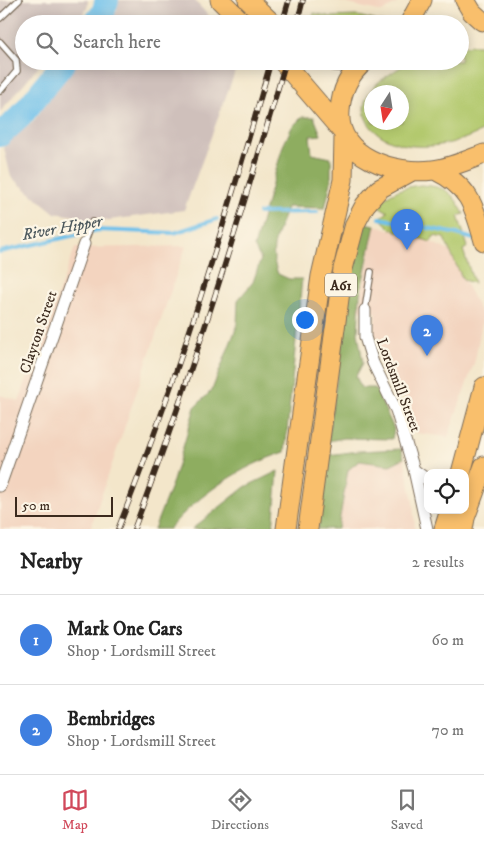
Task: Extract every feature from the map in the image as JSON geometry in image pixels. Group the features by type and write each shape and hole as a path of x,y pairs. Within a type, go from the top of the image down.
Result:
{"highway":[{"path":"220,0 235,15"},
{"path":"248,0 264,15"},
{"path":"414,15 422,0"},
{"path":"465,0 472,12 483,21"},
{"path":"469,23 483,21"},
{"path":"290,70 356,150 368,158 398,169 412,171 435,170 484,154"},
{"path":"343,134 339,115 343,92 356,70"},
{"name":"A61","path":"286,529 318,294 343,180 343,134"},
{"path":"435,170 464,190 472,201 483,237"},
{"name":"A61","path":"308,529 343,269 355,224 365,205 379,189 412,171"},
{"path":"462,469 484,387"},
{"path":"463,529 483,468"},
{"path":"475,529 483,468"},
{"path":"444,529 449,514"}],"street":[{"name":"Clayton Street","path":"0,486 84,244"},
{"name":"Lordsmill Street","path":"365,310 367,346 373,363 396,410 414,470 427,529"},
{"path":"414,470 424,477"}],"lane":[{"path":"0,18 19,0"},
{"path":"0,42 15,59"},
{"path":"0,91 16,70"},
{"path":"84,244 92,222"},
{"path":"365,310 371,272"}],"shaded area":[{"path":"0,0 88,0 87,9 82,15 15,15 15,70 35,70 0,112"},
{"path":"118,0 194,0 208,15 114,15 117,11"},
{"path":"332,0 402,0 382,12"},
{"path":"71,70 236,70 184,210 72,225 75,216 55,213 11,177 3,144 32,123"},
{"path":"375,225 431,242 449,251 483,317 475,360 448,437 416,433 413,418 374,333 376,312 359,310"},
{"path":"186,246 90,529 0,529 0,395 19,401 75,248"},
{"path":"404,458 413,502 415,529 338,529 348,470 359,461 390,465"}],"green space":[{"path":"469,45 484,45 484,130 450,143 433,146 414,146 385,138 374,130 409,130 409,85 376,85 396,70 469,70"},
{"path":"302,117 314,117 321,135 310,136 312,154 331,158 331,182 325,208 287,207 275,240 274,255 278,274 289,279 302,279 285,452 252,465 221,483 193,505 169,529 154,529 173,481 195,407 212,390 237,326 238,300 253,282 261,259 254,247 283,146 292,127"},
{"path":"421,185 437,187 452,195 464,214 458,216 468,247 463,250 474,283 463,280 444,238 434,236 431,242 391,229 380,218 388,212 377,205 382,200 397,191"},
{"path":"364,223 375,225 360,294 358,333 363,363 356,376 361,388 375,388 394,429 392,439 344,438 328,441 347,303 359,234"},
{"path":"401,449 404,458 390,465 359,461 348,470 338,529 318,529 328,455"},
{"path":"278,471 273,529 192,529 245,487"}],"waterway":[{"path":"101,15 107,0"},
{"path":"0,135 21,116 58,70"},
{"name":"River Hipper","path":"259,213 317,212"},
{"name":"River Hipper","path":"380,218 477,240"},
{"name":"River Hipper","path":"0,252 98,230 174,233 217,219"}],"railway":[{"path":"285,15 289,0"},
{"path":"299,15 303,0"},
{"path":"118,529 181,356 237,179 268,70"},
{"path":"134,529 176,414 251,179 283,70"}],"place":[{"name":"Mark One Cars","path":"407,250"},
{"name":"Bembridges","path":"427,356"}]}
